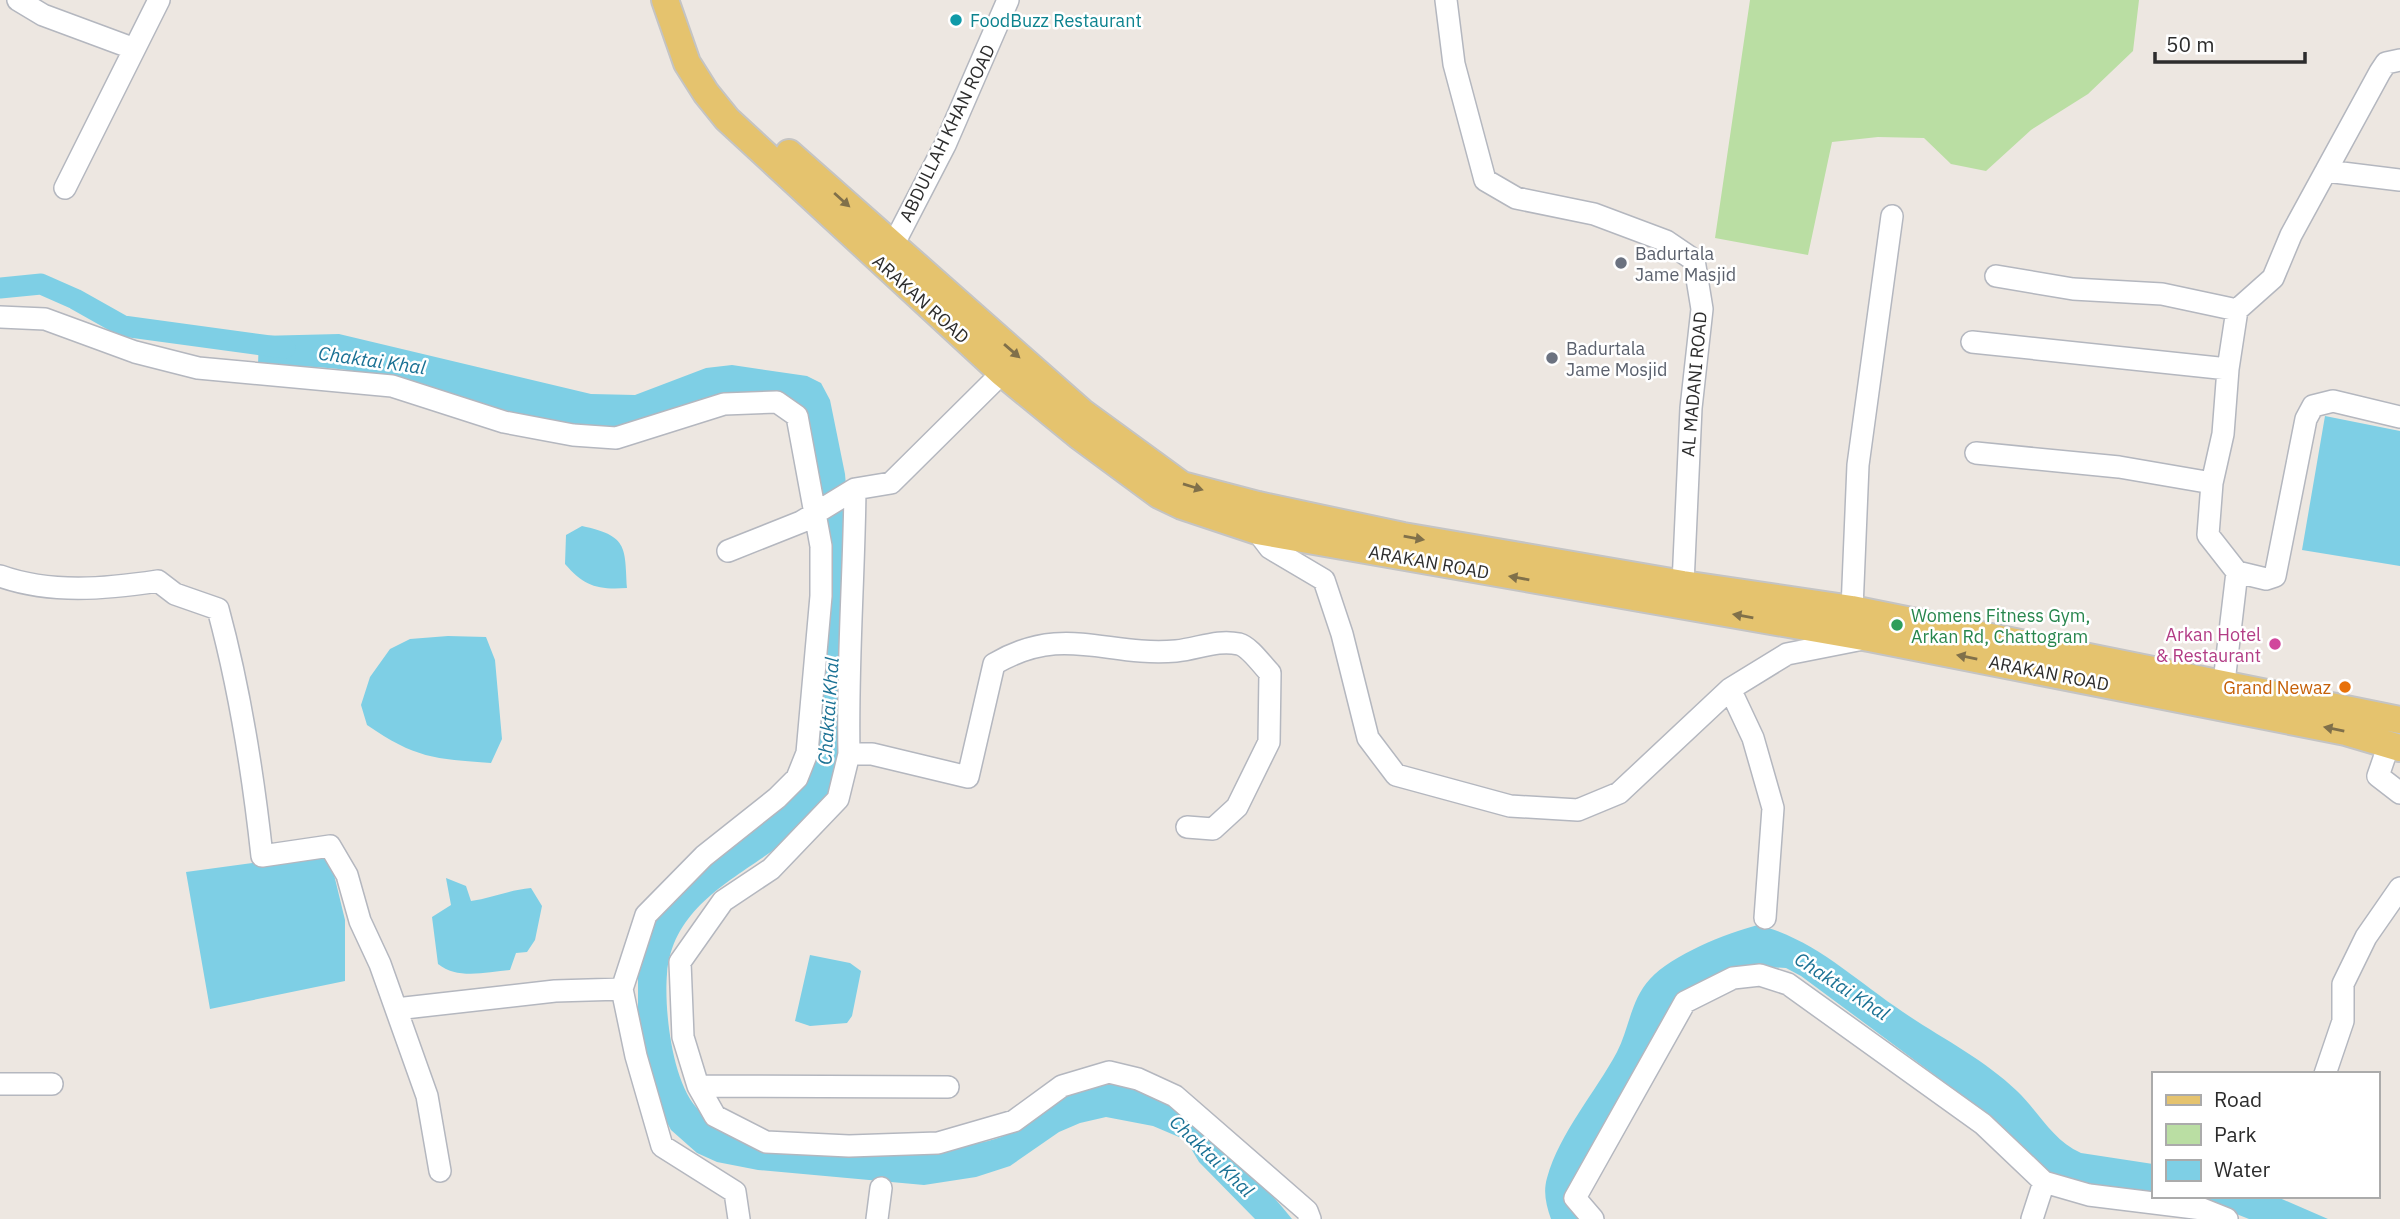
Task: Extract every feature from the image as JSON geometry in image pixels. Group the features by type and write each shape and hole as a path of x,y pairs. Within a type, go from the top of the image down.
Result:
{"main road":[{"name":"ARAKAN ROAD","path":"665,0 687,63 727,119 888,255 1082,412 1182,485 1258,505 1403,536 1683,584 1852,609 2224,682 2400,720"},
{"name":"ARAKAN ROAD","path":"677,0 700,60 733,104 888,255 1002,373 1079,436 1158,495 1182,506 1257,531 1869,638 2183,698 2346,732 2395,746"}],"street":[{"path":"18,0 43,15 132,48"},
{"path":"65,188 115,91 132,48 144,33 159,0"},
{"name":"ABDULLAH KHAN ROAD","path":"888,255 945,145 1008,0"},
{"name":"AL MADANI ROAD","path":"1446,0 1454,64 1485,180 1516,198 1594,214 1666,241 1694,260 1702,309 1691,408 1683,584"},
{"path":"2400,60 2385,63 2379,72 2291,234 2273,278 2237,310 2222,435 2212,483 2208,535 2237,572 2266,579 2275,576 2306,419 2313,406 2333,401 2400,417"},
{"path":"2326,171 2400,180"},
{"path":"1852,609 1858,464 1892,216"},
{"path":"1996,276 2073,289 2162,294 2237,310"},
{"path":"0,317 45,319 135,352 198,368 392,386 504,422 573,435 616,439 724,404 777,401 797,416 821,546 821,596 807,754 801,773 777,798 704,856 646,915 622,989 636,1056 662,1146 735,1192 739,1219"},
{"path":"1972,342 2228,369"},
{"path":"729,551 816,513 855,489 891,483 1002,373"},
{"path":"1976,453 2119,467 2212,483"},
{"path":"855,489 854,573 847,665 849,754 838,799 771,869 723,901 680,962 683,1037 698,1087 715,1116 765,1142 849,1146 938,1143 1014,1121 1062,1086 1109,1072 1138,1079 1175,1096 1307,1211 1310,1219"},
{"path":"1257,531 1270,548 1324,580 1342,634 1368,738 1396,775 1510,806 1578,810 1619,793 1730,690 1787,654 1869,638"},
{"path":"2224,682 2237,572"},
{"path":"0,576 17,582 100,590 158,581 175,593 218,609 240,702 256,795 262,856 330,846 347,875 360,921 428,1096 440,1171"},
{"path":"849,754 872,754 968,777 994,664 1018,650 1065,641 1129,650 1177,651 1218,642 1242,645 1270,673 1269,743 1237,807 1213,829 1187,827"},
{"path":"1730,690 1753,738 1773,808 1765,918"},
{"path":"2395,746 2378,776 2400,793"},
{"path":"2326,1072 2343,1020 2343,984 2366,936 2400,888"},
{"path":"1593,1219 1575,1198 1685,1002 1732,978 1760,975 1788,984 1983,1124 2043,1182 2090,1195 2202,1209 2228,1219"},
{"path":"396,1009 555,991 622,989"},
{"path":"0,1084 52,1084"},
{"path":"698,1087 948,1087"},
{"path":"2032,1219 2043,1182"},
{"path":"877,1219 881,1188"}],"green space":[{"path":"1750,0 2139,0 2133,51 2088,94 2031,130 1986,171 1951,164 1924,138 1878,137 1832,142 1808,255 1715,238"}],"water":[{"path":"339,334 591,394 635,395 706,368 732,365 807,376 821,383 830,400 845,474 849,520 841,760 829,794 808,822 781,845 722,886 696,910 676,938 667,974 669,1026 676,1066 690,1099 700,1111 746,1137 927,1146 961,1145 995,1139 1011,1132 1070,1091 1086,1084 1103,1081 1122,1083 1144,1091 1192,1120 1237,1159 1292,1219 1255,1219 1199,1162 1186,1140 1153,1126 1106,1117 1080,1123 1059,1132 1010,1166 976,1177 924,1185 758,1170 717,1162 697,1153 671,1130 664,1117 638,1033 638,971 658,908 799,782 825,584 786,397 697,418 651,426 608,428 548,420 355,371 258,365 259,336"},
{"path":"2325,416 2400,431 2400,566 2302,550"},
{"path":"582,526 608,534 621,545 627,588 592,585 578,577 565,564 566,535"},
{"path":"486,637 495,660 502,739 491,763 426,755 399,744 367,725 361,705 370,677 390,649 410,639"},
{"path":"312,855 330,858 345,920 345,981 210,1009 186,872"},
{"path":"446,878 466,886 471,901 531,888 542,906 535,940 527,952 516,953 510,970 463,973 454,972 438,964 432,917 451,905"},
{"path":"1758,925 1778,931 1816,950 2004,1079 2054,1133 2071,1147 2081,1153 2152,1164 2152,1192 2065,1182 2043,1167 1963,1096 1801,976 1786,968 1745,966 1686,995 1588,1160 1584,1219 1551,1219 1545,1188 1553,1161 1569,1129 1617,1052 1634,1005 1644,987 1660,970 1685,953 1731,933"},
{"path":"810,955 850,963 861,971 852,1016 847,1023 810,1026 795,1021"},
{"path":"2186,1198 2280,1198 2328,1219 2249,1219 2206,1202"}],"waterway":[{"name":"Chaktai Khal","path":"0,288 41,284 75,299 123,326 285,348"}],"place":[{"name":"FoodBuzz Restaurant","path":"956,20"},
{"name":"Badurtala Jame Masjid","path":"1621,263"},
{"name":"Badurtala Jame Mosjid","path":"1552,358"},
{"name":"Womens Fitness Gym, Arkan Rd, Chattogram","path":"1897,625"},
{"name":"Arkan Hotel & Restaurant","path":"2275,644"},
{"name":"Grand Newaz","path":"2345,687"}]}
